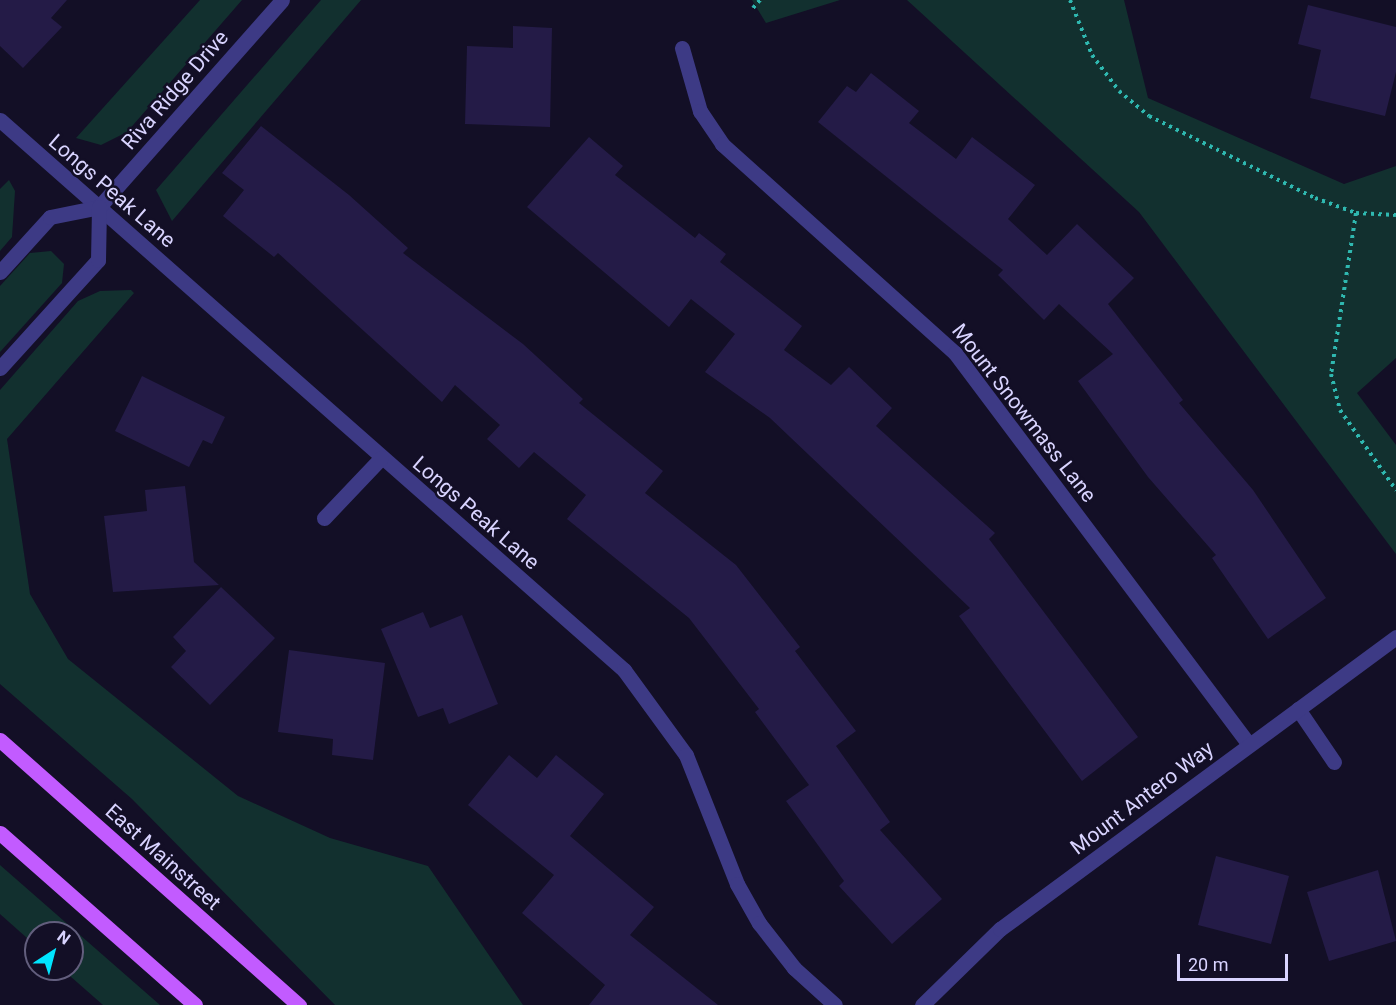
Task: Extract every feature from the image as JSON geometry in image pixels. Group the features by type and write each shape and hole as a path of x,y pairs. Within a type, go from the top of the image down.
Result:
{"main road":[{"name":"East Mainstreet","path":"0,740 299,1005"},
{"path":"0,833 195,1005"}],"street":[{"name":"Riva Ridge Drive","path":"99,207 282,0"},
{"name":"Mount Snowmass Lane","path":"682,48 700,111 722,144 955,353 1249,744"},
{"name":"Longs Peak Lane","path":"0,120 606,654 650,700 696,778 749,907 794,968 835,1005"},
{"path":"0,272 50,217 99,207 98,260 0,368"},
{"path":"324,518 381,458"},
{"name":"Mount Antero Way","path":"922,1005 1000,930 1396,637"},
{"path":"1298,709 1334,762"}],"path":[{"path":"753,8 760,0"},
{"path":"1070,0 1083,39 1137,107 1294,188 1356,213 1396,215"},
{"path":"1356,213 1330,374 1340,410 1396,489"}],"green space":[{"path":"200,0 242,0 127,132 101,145 76,138"},
{"path":"321,0 361,0 172,221 156,190"},
{"path":"752,0 840,0 766,23"},
{"path":"907,0 1124,0 1148,98 1344,184 1396,166 1396,358 1357,393 1396,445 1396,554 1139,212"},
{"path":"9,180 15,191 12,237 0,251 0,189"},
{"path":"51,251 64,264 62,283 0,352 0,286 30,253"},
{"path":"131,290 134,293 7,439 30,594 68,659 238,796 330,838 428,866 523,1005 335,1005 132,799 0,684 0,390 78,301 100,291"},
{"path":"0,865 64,921 24,921 24,935 0,914"},
{"path":"84,938 160,1005 103,1005 76,981 84,981"}],"building":[{"path":"0,0 67,0 51,18 62,27 23,68 0,46"},
{"path":"1308,5 1396,27 1396,72 1385,116 1310,98 1321,50 1298,44"},
{"path":"513,26 552,28 550,127 465,124 467,46 513,48"},
{"path":"871,73 919,111 909,123 956,159 972,137 1035,185 1008,219 1047,255 1077,224 1134,278 1108,304 1183,400 1179,403 1253,490 1326,598 1268,639 1212,558 1216,555 1148,477 1078,381 1113,354 1059,304 1044,320 998,275 1003,270 818,122 847,86 856,92"},
{"path":"261,126 349,195 408,248 403,253 523,344 583,399 579,403 663,471 645,493 736,565 800,647 795,651 856,731 836,746 890,822 880,830 942,899 892,944 839,886 844,881 786,801 809,785 755,712 759,709 689,618 567,519 586,495 534,452 519,468 487,439 500,425 455,385 442,402 278,253 274,257 223,216 244,190 222,173"},
{"path":"589,137 623,166 615,175 695,238 699,233 726,254 720,262 802,326 784,350 831,385 849,367 892,408 876,426 995,533 989,539 1138,737 1082,781 959,616 970,608 770,418 705,372 735,334 691,299 669,327 527,207"},
{"path":"142,376 225,417 212,444 203,440 189,467 115,431"},
{"path":"185,486 194,562 219,585 113,592 104,516 147,511 145,490"},
{"path":"221,587 275,638 210,705 171,667 186,651 173,637"},
{"path":"423,612 430,628 462,615 498,704 449,724 443,708 418,717 381,629"},
{"path":"289,650 385,663 373,760 332,755 333,739 278,732"},
{"path":"509,755 537,778 556,755 604,794 570,836 654,907 630,935 718,1005 589,1005 605,985 522,913 554,875 468,805"},
{"path":"1216,856 1289,876 1271,944 1198,925"},
{"path":"1378,870 1396,941 1329,961 1307,892"}]}
